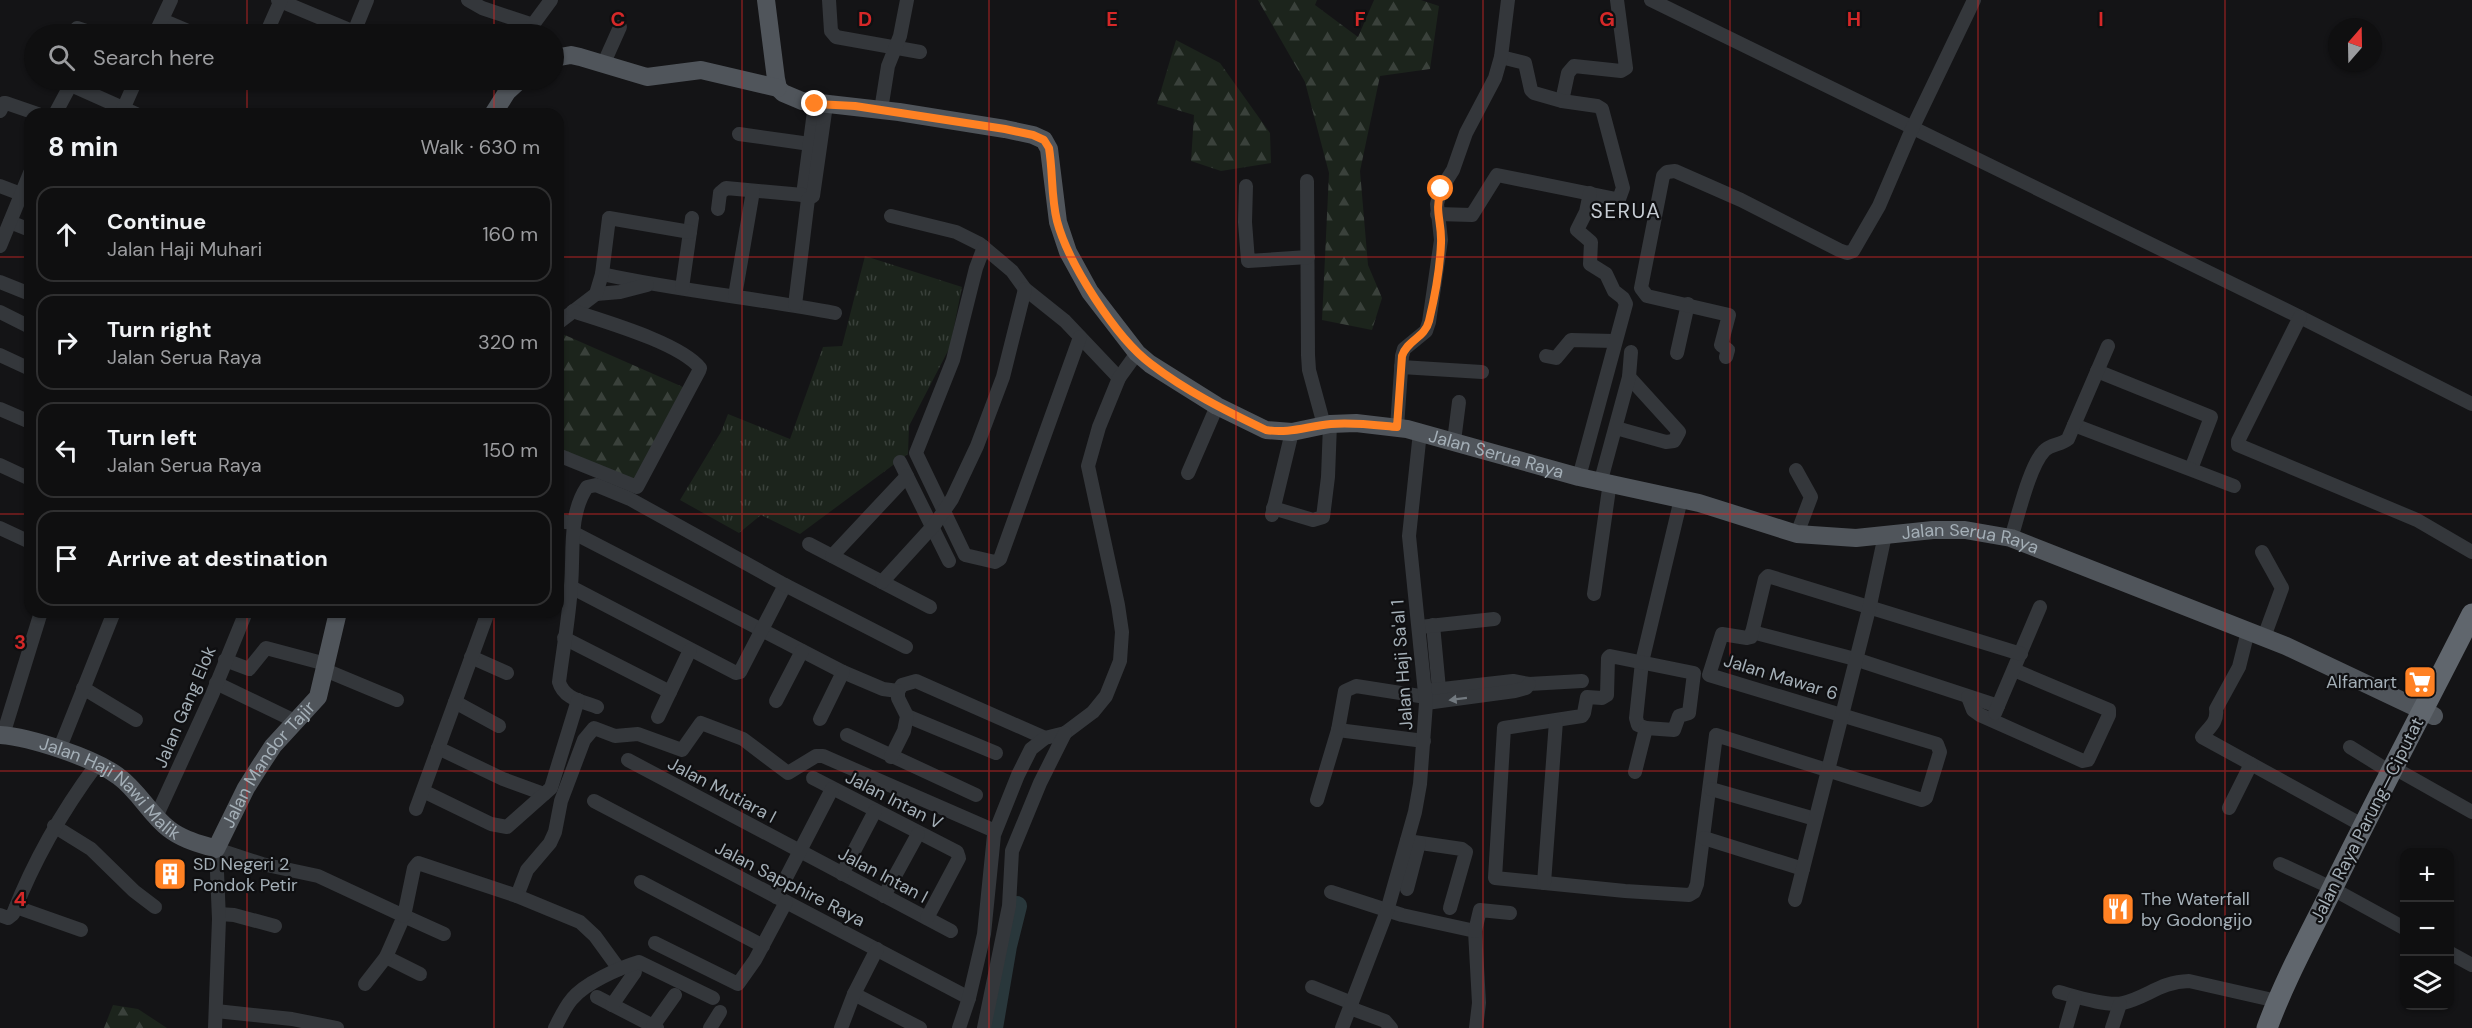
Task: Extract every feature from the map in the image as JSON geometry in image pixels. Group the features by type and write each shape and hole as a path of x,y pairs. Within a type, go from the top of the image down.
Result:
{"highway":[{"name":"Jalan Raya Parung—Ciputat","path":"2282,1028 2306,964 2343,894 2472,614"},
{"name":"Jalan Raya Parung—Ciputat","path":"2428,713 2472,639"},
{"name":"Jalan Raya Parung—Ciputat","path":"2267,1028 2277,1001 2343,894 2362,825 2397,773"}],"main road":[{"path":"564,56 571,55 647,77 701,70 714,71 778,88 766,0"},
{"name":"Jalan Serua Raya","path":"778,88 792,98 821,104 881,110 1005,129 1033,135 1044,140 1050,157 1058,222 1068,252 1090,292 1137,353 1171,379 1217,406 1266,430 1292,432 1327,425 1356,423 1397,427 1579,477 1682,499 1797,534 1840,538 1933,530 1965,530 2011,538 2256,634 2428,713"},
{"path":"497,108 509,90"},
{"name":"Jalan Mandor Tajir","path":"216,849 246,788 273,746 318,697 337,618"},
{"name":"Jalan Haji Nawi Malik","path":"2,735 59,750 97,764 117,775 132,788 170,830 184,838 216,849"}],"street":[{"path":"160,24 171,0"},
{"path":"270,24 280,0 322,24"},
{"path":"359,24 367,0"},
{"path":"468,0 517,24"},
{"path":"534,24 551,0"},
{"path":"829,0 831,31 836,37 920,52"},
{"path":"881,110 888,66 900,36 907,0"},
{"path":"1397,427 1404,349 1422,336 1429,322 1442,240 1437,204 1441,189 1453,170 1466,133 1491,89 1501,57 1508,0"},
{"path":"1562,102 1568,73 1574,66 1621,71 1626,68 1617,0"},
{"path":"1651,0 2300,317 2472,404"},
{"path":"1726,357 1728,350 1721,345 1729,315 1647,296 1641,288 1663,176 1667,172 1675,171 1846,253 1853,251 1879,206 1912,129 1974,0"},
{"path":"162,20 171,24"},
{"path":"603,65 620,27"},
{"path":"1437,214 1472,215 1497,175 1616,199 1622,196 1623,188 1602,109 1598,106 1562,102 1534,93 1523,60 1501,57"},
{"path":"57,108 62,90"},
{"path":"82,90 119,108"},
{"path":"128,108 133,90"},
{"path":"0,111 4,103 24,109"},
{"path":"795,305 806,197 821,104"},
{"path":"739,134 816,145"},
{"path":"1292,432 1273,512 1313,520 1323,517 1328,477 1327,425 1309,370 1307,181"},
{"path":"0,186 21,194"},
{"path":"1246,186 1245,222 1248,261 1308,256"},
{"path":"0,246 24,187"},
{"path":"718,209 720,193 726,188 806,197"},
{"path":"735,296 753,191"},
{"path":"1579,477 1614,341 1626,304 1625,300 1614,291 1606,274 1590,264 1591,242 1577,230 1586,212 1590,193"},
{"path":"891,216 956,232 982,245 1012,271 1025,289 1065,321 1119,378"},
{"path":"596,294 602,274 609,218 691,225 682,288"},
{"path":"10,222 24,228"},
{"path":"949,561 916,453 953,360 982,245"},
{"path":"602,274 649,285 795,305 834,313"},
{"path":"0,282 24,292"},
{"path":"564,318 596,294 620,292 649,285"},
{"path":"882,582 938,519 952,499 977,446 1003,377 1025,289"},
{"path":"1625,300 1643,293"},
{"path":"1677,353 1688,304"},
{"path":"564,457 637,487 700,368 691,358 672,347 573,311"},
{"path":"0,312 24,324"},
{"path":"2300,317 2238,445 2417,519 2472,552"},
{"path":"900,462 907,476 965,555 995,562 1000,559 1080,337"},
{"path":"1546,356 1556,358 1571,340 1614,341"},
{"path":"2011,538 2041,454 2048,447 2065,442 2108,346"},
{"path":"1594,594 1606,481 1629,377 1631,352"},
{"path":"958,1028 969,998 984,934 995,831 1030,748 1045,738 1065,734 1081,724 1106,696 1120,661 1122,632 1118,605 1088,466 1099,427 1119,378 1137,353"},
{"path":"0,355 24,366"},
{"path":"1401,367 1482,372"},
{"path":"2097,371 2211,417 2191,469"},
{"path":"1616,428 1666,442 1674,441 1679,432 1629,377"},
{"path":"1454,441 1459,402"},
{"path":"1188,473 1217,406"},
{"path":"0,409 24,419"},
{"path":"2074,425 2234,486"},
{"name":"Jalan Haji Sa'al 1","path":"1342,1028 1413,842 1429,695 1426,626 1409,528 1420,432"},
{"path":"0,465 24,476"},
{"path":"1796,470 1811,497 1797,534"},
{"path":"832,556 907,476"},
{"path":"597,707 562,691 559,682 571,587 574,528 581,496 587,487 596,485 630,499 785,585 906,647"},
{"path":"1682,499 1642,662 1636,718 1638,725 1646,728 1674,730 1679,716 1689,713 1694,673 1642,662 1609,657 1605,697 1587,696 1582,716 1504,728 1495,878 1689,895 1696,888 1711,789 1716,735 1827,769"},
{"path":"564,524 843,672 883,689 898,691"},
{"path":"0,528 24,539"},
{"path":"1796,900 1827,769 1870,606 1885,535"},
{"path":"809,544 930,607"},
{"path":"2262,552 2282,588 2216,709 2213,725 2202,737 2362,825"},
{"path":"1998,706 1855,659 1752,632 1765,579 1768,576 2021,654"},
{"path":"571,587 733,672 740,672 785,585"},
{"path":"1992,721 2040,607"},
{"path":"2,735 39,618"},
{"path":"59,750 112,618"},
{"name":"Jalan Gang Elok","path":"156,816 243,618"},
{"path":"416,808 486,618"},
{"path":"1426,626 1494,619"},
{"name":"Jalan Mawar 6","path":"1752,632 1749,639 1722,634 1709,675 1936,744 1940,752 1925,800 1827,769"},
{"path":"564,638 670,692"},
{"path":"225,660 249,669 266,648 326,667 397,700"},
{"path":"658,717 690,650"},
{"path":"776,701 802,651"},
{"path":"471,657 507,673"},
{"path":"1968,697 1973,710 1992,721 2086,761 2109,715 2109,710 2014,670"},
{"path":"820,719 843,672"},
{"path":"996,753 908,716 898,698 898,691 902,685 916,681 1045,738"},
{"path":"1317,800 1338,730 1345,691 1349,687 1429,695 1515,692 1526,688 1529,684 1582,681"},
{"path":"216,683 297,722"},
{"path":"83,688 136,720"},
{"path":"423,791 498,827 507,827 551,788 578,700"},
{"path":"455,702 499,726"},
{"path":"891,757 904,731 908,716"},
{"path":"1544,883 1556,721"},
{"path":"517,897 527,870 550,843 555,832 561,801 584,740 594,728 615,736 638,734 682,750 701,723 707,724 743,739 788,773 816,756 823,756 995,831"},
{"path":"1635,772 1646,728"},
{"path":"1338,730 1424,741"},
{"path":"984,1028 1009,906 1012,851 1040,783 1065,734"},
{"path":"847,735 976,795"},
{"path":"2350,747 2472,812"},
{"path":"438,748 502,779 544,794"},
{"name":"Jalan Mutiara I","path":"628,760 799,852"},
{"path":"0,915 8,918 13,914 35,862 54,826 97,764"},
{"path":"2229,808 2251,764"},
{"name":"Jalan Intan V","path":"813,778 959,855 927,918"},
{"path":"655,943 738,984 763,946 799,852 832,789"},
{"path":"1711,789 1815,819"},
{"name":"Jalan Sapphire Raya","path":"594,801 969,998"},
{"path":"842,874 875,811"},
{"path":"54,826 91,849 134,891 155,907"},
{"path":"884,896 918,834"},
{"path":"1704,838 1803,869"},
{"path":"1407,889 1413,842 1462,849 1466,852 1450,908"},
{"path":"216,849 262,864 318,876 444,934"},
{"name":"Jalan Mandor Tajir","path":"215,1028 219,914 216,849"},
{"name":"Jalan Intan I","path":"799,852 951,931"},
{"path":"365,984 386,957 404,916 416,864 517,897 585,924 619,969"},
{"path":"2280,864 2343,894 2400,926"},
{"path":"641,882 763,946"},
{"path":"1331,892 1386,911 1475,931"},
{"path":"16,907 81,930"},
{"path":"1476,1028 1479,1003 1475,931 1480,910 1510,913"},
{"path":"219,914 234,915 275,926"},
{"path":"841,1028 854,994 877,949"},
{"path":"2454,955 2471,962"},
{"path":"386,957 420,974"},
{"path":"555,1028 572,998 582,990 619,969 641,962 713,998"},
{"path":"612,1005 635,972"},
{"path":"2059,992 2075,997 2120,1004 2174,981 2189,981 2277,1001"},
{"path":"1312,987 1385,1021 1391,1028"},
{"path":"854,994 920,1028"},
{"path":"597,997 655,1027 675,995"},
{"path":"2066,1028 2075,997"},
{"path":"2112,1028 2120,1004"},
{"path":"216,1011 292,1019 337,1028"},
{"path":"710,1028 720,1012"}],"green space":[{"path":"1258,0 1317,0 1315,5 1358,37 1374,0 1421,0 1439,6 1430,69 1380,76 1360,171 1368,265 1382,298 1372,330 1322,320 1329,173 1305,82"},
{"path":"1176,40 1220,63 1270,133 1271,163 1221,171 1191,161 1194,115 1157,104"},
{"path":"865,256 962,287 950,347 909,426 908,454 800,534 761,515 739,533 680,500 721,432 728,414 790,439 823,347 842,346"},
{"path":"564,335 692,391 642,486 564,454"},
{"path":"113,1005 138,1009 167,1028 104,1028"}],"waterway":[{"path":"993,1028 1007,946 1017,906"}],"place":[{"name":"Alfamart","path":"2420,682"},
{"name":"SD Negeri 2 Pondok Petir","path":"170,874"},
{"name":"The Waterfall by Godongijo","path":"2118,909"}],"district":[{"name":"SERUA","path":"1626,211"}],"route":[{"path":"815,104 855,106 899,112 1005,129 1033,135 1044,140 1049,148 1052,165 1054,204 1058,222 1068,252 1090,292 1137,353 1150,364 1217,406 1266,430 1292,432 1330,424 1356,423 1397,427 1402,356 1404,349 1426,331 1436,286 1442,240 1437,214 1441,189"}]}
